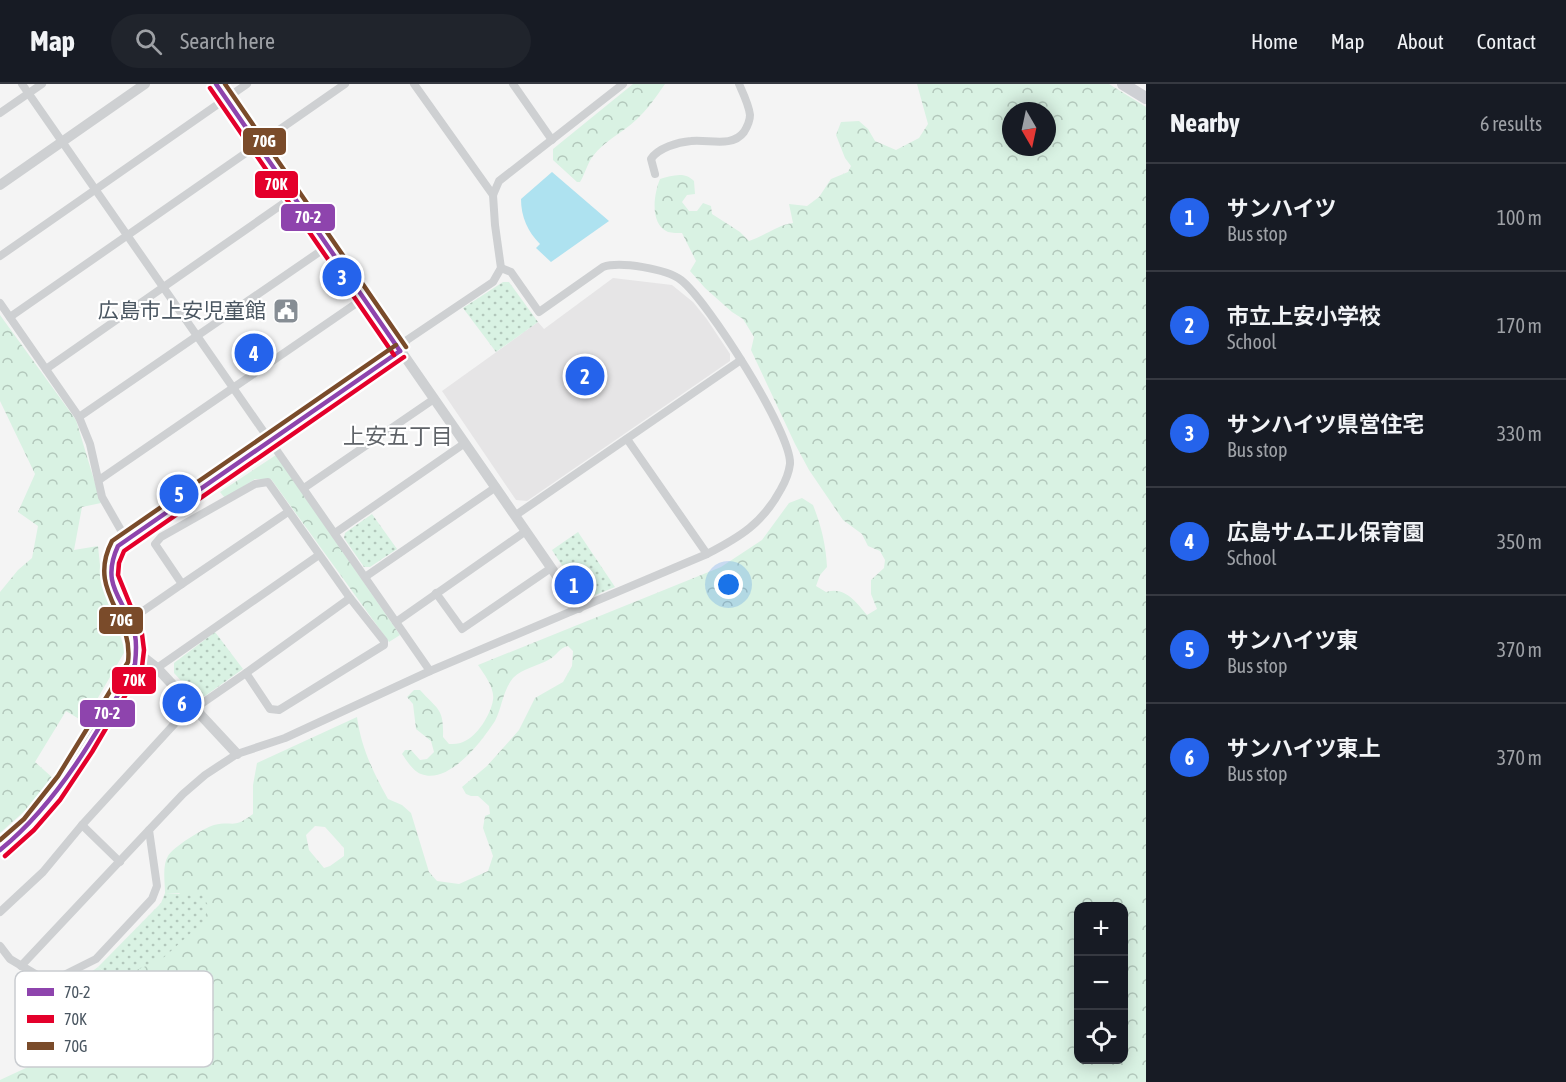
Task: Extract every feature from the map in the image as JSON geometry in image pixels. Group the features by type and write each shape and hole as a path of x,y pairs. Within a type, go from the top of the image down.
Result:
{"main road":[{"path":"1123,84 1146,98"}],"street":[{"path":"22,84 430,671"},
{"path":"0,113 42,84"},
{"path":"0,184 145,84"},
{"path":"216,84 579,608"},
{"path":"0,256 247,84"},
{"path":"10,317 345,84"},
{"path":"414,84 493,195"},
{"path":"513,84 552,140"},
{"path":"0,850 27,827 71,772 129,675 138,652 136,636 110,575 111,562 118,546 400,351 407,340 493,282 501,268 493,195 500,181 552,140 611,88 622,84"},
{"path":"655,174 651,159 655,153 674,144 691,141 724,142 735,140 741,135 748,125 750,115 739,84"},
{"path":"46,369 294,196"},
{"path":"79,417 328,246"},
{"path":"21,966 183,794 205,774 237,754 285,738 430,671 707,555 756,524 772,505 790,464 788,449 756,382 709,313 683,281 670,273 613,263 603,267 539,312 511,272 501,268"},
{"path":"99,480 364,298"},
{"path":"0,303 79,417 90,444 102,497 126,539"},
{"path":"516,515 741,360"},
{"path":"304,488 434,399"},
{"path":"627,438 707,555"},
{"path":"335,533 465,443"},
{"path":"182,585 155,544 161,537 255,484 268,482 350,598 384,641 384,645 279,710 270,709 246,673"},
{"path":"365,577 496,487"},
{"path":"130,620 288,512"},
{"path":"396,622 526,531"},
{"path":"157,668 319,555"},
{"path":"436,593 462,629 551,568"},
{"path":"0,912 43,872 82,825 178,720 350,598"},
{"path":"138,652 157,668 237,754"},
{"path":"82,825 120,862"},
{"path":"72,971 96,959 152,899 157,886 149,830"},
{"path":"0,946 10,959 30,971"}],"shaded area":[{"path":"613,278 672,285 693,302 706,318 730,354 730,361 527,501 516,500 442,391 538,322 544,329"}],"green space":[{"path":"633,84 665,84 631,125 597,151 580,182 577,182 553,160 553,149"},
{"path":"917,84 1109,84 1146,107 1146,1082 0,1082 28,1067 213,1067 213,971 111,971 180,893 165,893 165,864 171,852 189,838 209,827 237,823 253,814 253,785 257,763 357,717 368,759 388,799 402,805 411,813 429,872 437,881 459,884 488,871 493,856 483,828 485,816 490,814 489,806 478,796 466,794 462,787 487,766 519,730 535,698 563,682 572,666 573,651 568,646 565,647 550,659 513,678 495,721 473,749 453,767 432,776 418,773 402,754 405,750 411,750 420,760 427,759 434,752 431,741 416,729 413,704 407,697 414,690 420,690 439,710 443,737 449,744 463,742 482,724 493,700 491,686 478,665 721,567 762,540 789,503 802,498 813,505 826,551 827,567 820,575 816,586 826,592 844,593 854,600 867,615 877,609 871,594 871,580 884,568 885,560 880,551 868,546 862,534 843,520 809,470 751,350 754,337 743,319 705,288 690,271 696,261 682,233 668,232 662,228 656,215 655,200 660,179 678,175 686,176 694,181 695,194 687,195 682,202 689,211 697,211 703,203 711,206 712,214 740,232 749,241 793,223 789,204 807,206 819,197 831,179 848,172 851,166 845,158 836,135 841,122 859,121 868,129 875,141 896,150 919,138 928,124","holes":["315,826 325,827 344,848 344,856 324,868 309,850 306,835"]},
{"path":"503,282 509,282 538,322 496,352 463,308"},
{"path":"0,315 76,420 101,503 82,507 74,550 98,546 101,575 125,651 84,722 66,711 35,762 54,779 27,809 0,833 0,592 18,570 32,558 38,526 18,512 35,474 0,401"},
{"path":"276,455 400,635 389,642 271,479 255,479 225,498 220,492"},
{"path":"372,514 397,549 370,567 364,567 344,538 345,533"},
{"path":"578,532 615,587 588,598 581,595 552,550"},
{"path":"215,632 243,669 205,696 195,696 174,673 174,663"},
{"path":"165,893 202,895 209,907 203,922 161,960 134,971 104,971 98,967 161,903"}],"water":[{"path":"552,172 609,221 551,262 536,248 540,244 526,224 521,199"}],"transit line":[{"name":"70-2","path":"216,84 400,351"},
{"name":"70G","path":"225,84 406,347"},
{"name":"70K","path":"210,88 394,355"},
{"name":"70G","path":"0,840 24,819 58,776 128,662 128,645 124,630 107,589 104,575 105,559 112,541 396,345"},
{"name":"70-2","path":"0,850 41,810 59,788 92,739 135,664 135,635 116,592 111,572 118,546 400,351"},
{"name":"70K","path":"5,856 34,830 60,800 92,752 142,667 144,650 142,634 118,575 119,563 124,551 404,357"}],"place":[{"name":"サンハイツ県営住宅","path":"342,277"},
{"name":"広島市上安児童館","path":"286,311"},
{"name":"広島サムエル保育園","path":"254,353"},
{"name":"市立上安小学校","path":"585,376"},
{"name":"サンハイツ東","path":"179,494"},
{"name":"サンハイツ","path":"574,585"},
{"name":"サンハイツ東上","path":"182,703"}],"district":[{"name":"上安五丁目","path":"398,436"}]}
